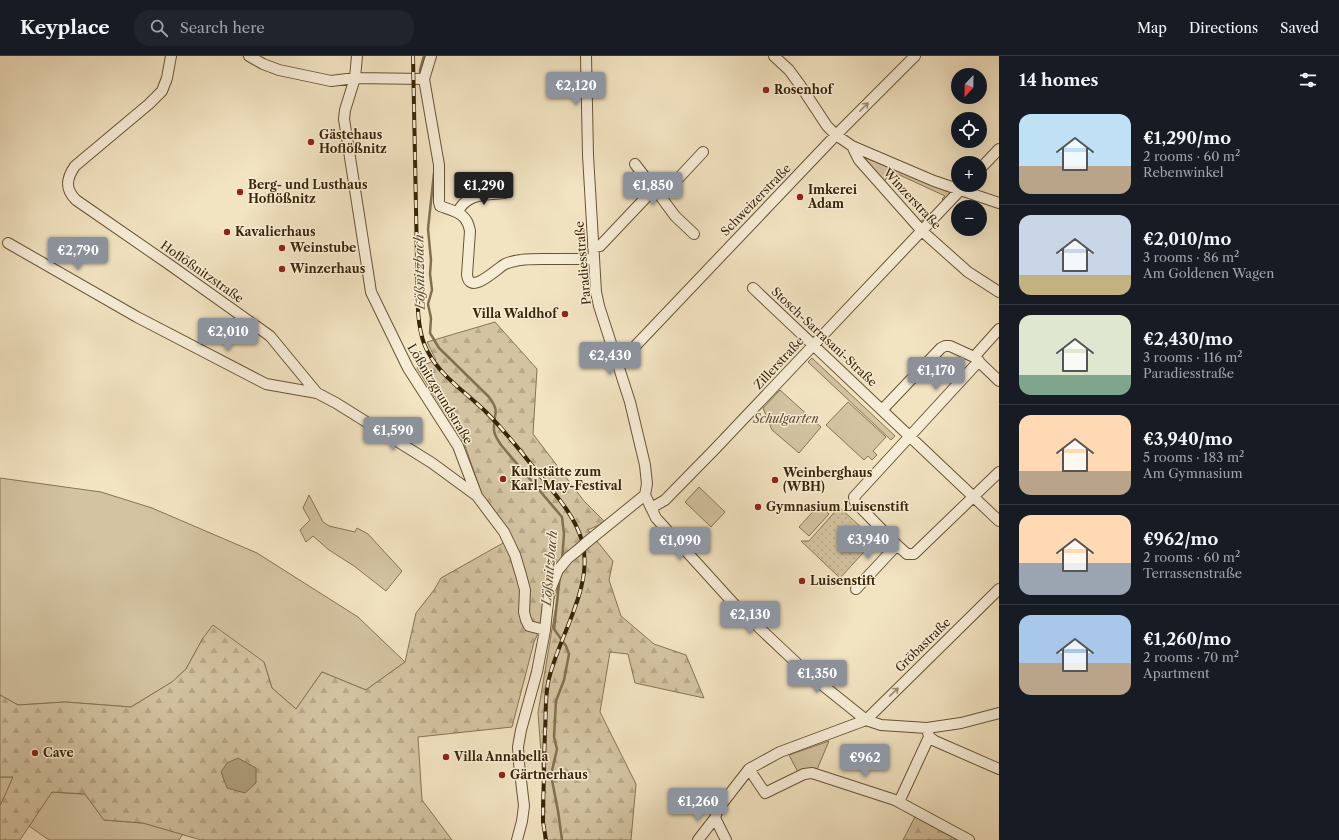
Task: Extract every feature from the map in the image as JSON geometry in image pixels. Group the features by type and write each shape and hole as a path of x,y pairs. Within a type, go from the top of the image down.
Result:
{"street":[{"name":"Hoflößnitzstraße","path":"171,56 167,78 162,91 149,104 75,166 68,184 70,194 76,200 270,336 316,393 336,402 432,463 477,496"},
{"path":"249,56 271,68 288,73 331,80 355,78 421,79"},
{"name":"Lößnitzgrundstraße","path":"357,56 355,78 345,110 344,119 371,292 408,368 458,446 477,496 504,532 514,555 525,590 524,612 529,626 545,630"},
{"path":"431,56 421,79 439,165 439,202 440,206 458,212 467,220 469,225 468,281 470,283 479,282 506,264 523,259 594,259"},
{"name":"Paradiesstraße","path":"586,56 588,155 593,247 598,299 630,402 645,465 647,484 645,496 650,508 656,518 735,605 805,671 866,720"},
{"path":"776,56 800,84 827,126 836,135 852,146 934,181 951,185"},
{"name":"Schweizerstraße","path":"618,363 836,135 915,56"},
{"name":"Winzerstraße","path":"852,146 858,160 922,231 968,272 999,292"},
{"path":"987,161 999,149"},
{"path":"661,197 703,152"},
{"path":"635,164 675,216 694,234"},
{"path":"593,247 600,246 654,189"},
{"name":"Zillerstraße","path":"650,508 665,500 959,192"},
{"path":"972,192 999,204"},
{"path":"458,212 466,201 477,195 505,193"},
{"path":"8,243 138,317 266,384 316,393"},
{"name":"Stosch-Sarrasani-Straße","path":"752,288 999,521"},
{"path":"999,329 976,359 910,436 854,497 855,502 897,545 907,554 914,554 999,472"},
{"path":"882,410 941,348 945,346 950,346 976,359 999,380"},
{"path":"517,840 524,806 518,747 521,730 538,672 549,593 556,575 568,558 645,496"},
{"path":"856,590 897,545"},
{"name":"Gröbastraße","path":"866,720 999,589"},
{"path":"698,840 715,818 718,809 749,769 780,752 866,720 881,725 928,733 999,713"},
{"path":"928,733 935,741 999,769"},
{"path":"899,802 928,733"},
{"path":"749,769 765,793 804,774 812,773 899,802 969,840"},
{"path":"715,818 726,840"}],"green space":[{"path":"866,158 951,193 944,201 942,199 945,196 891,171 884,182 920,222 924,219 926,220 920,226 864,161"},
{"path":"495,322 537,369 533,434 584,501 605,522 588,530 613,561 609,580 621,616 654,644 686,655 704,698 635,683 628,654 610,652 600,712 636,784 631,840 544,840 545,805 538,713 559,587 534,642 512,727 418,737 422,800 452,840 201,840 143,823 104,820 85,794 52,792 20,840 0,840 0,806 13,777 0,777 0,695 18,705 65,702 131,707 172,682 186,669 203,638 213,625 264,662 272,688 296,709 322,672 366,690 405,662 416,613 434,590 441,578 512,538 484,500 464,443 417,368 436,360 427,342"},
{"path":"812,358 895,436 891,440 808,362"},
{"name":"Schulgarten","path":"780,390 821,427 799,453 772,430 763,408"},
{"path":"848,402 886,437 873,451 877,455 872,460 868,456 864,460 826,425"},
{"path":"0,478 101,492 152,508 257,553 358,617 405,662 366,690 322,672 296,709 272,688 264,662 203,638 186,669 172,682 131,707 65,702 18,705 0,695"},
{"path":"699,487 725,512 711,527 685,502"},
{"path":"309,495 323,522 329,526 355,532 357,528 368,534 402,571 386,591 354,566 329,550 313,536 306,542 300,530 310,520 303,508"},
{"path":"819,505 829,514 809,536 799,527"},
{"path":"839,507 875,540 840,578 801,541 809,541"},
{"path":"829,741 816,772 799,774 789,755"},
{"path":"0,777 14,777 0,806"},
{"path":"51,792 85,794 104,820 143,823 183,834 179,840 49,840 29,826"},
{"path":"916,815 961,840 903,840"}],"shaded area":[{"path":"238,758 256,768 256,783 245,793 227,788 221,772 227,763"}],"waterway":[{"name":"Lößnitzbach","path":"420,76 424,56"},
{"name":"Lößnitzbach","path":"434,173 428,229 432,290 428,304 431,318 430,333 439,348 493,402 496,410 494,430 497,439 562,517 564,534 562,560"},
{"name":"Lößnitzbach","path":"560,575 554,629 566,646 569,654 564,680 556,701 554,737 557,749 551,775 562,840"}],"railway":[{"path":"413,56 418,311 422,337 433,361 447,377 493,419 555,494 574,521 582,541 585,558 579,594 559,648 547,689 543,807 543,822 546,840"}],"place":[{"name":"Rosenhof","path":"766,90"},
{"name":"Gästehaus Hoflößnitz","path":"311,142"},
{"name":"Berg- und Lusthaus Hoflößnitz","path":"240,192"},
{"name":"Imkerei Adam","path":"800,197"},
{"name":"Kavalierhaus","path":"227,232"},
{"name":"Weinstube","path":"282,248"},
{"name":"Winzerhaus","path":"282,269"},
{"name":"Villa Waldhof","path":"565,314"},
{"name":"Kultstätte zum Karl-May-Festival","path":"503,479"},
{"name":"Weinberghaus (WBH)","path":"775,480"},
{"name":"Gymnasium Luisenstift","path":"758,507"},
{"name":"Luisenstift","path":"802,581"},
{"name":"Cave","path":"35,753"},
{"name":"Villa Annabella","path":"446,757"},
{"name":"Gärtnerhaus","path":"502,775"}]}
